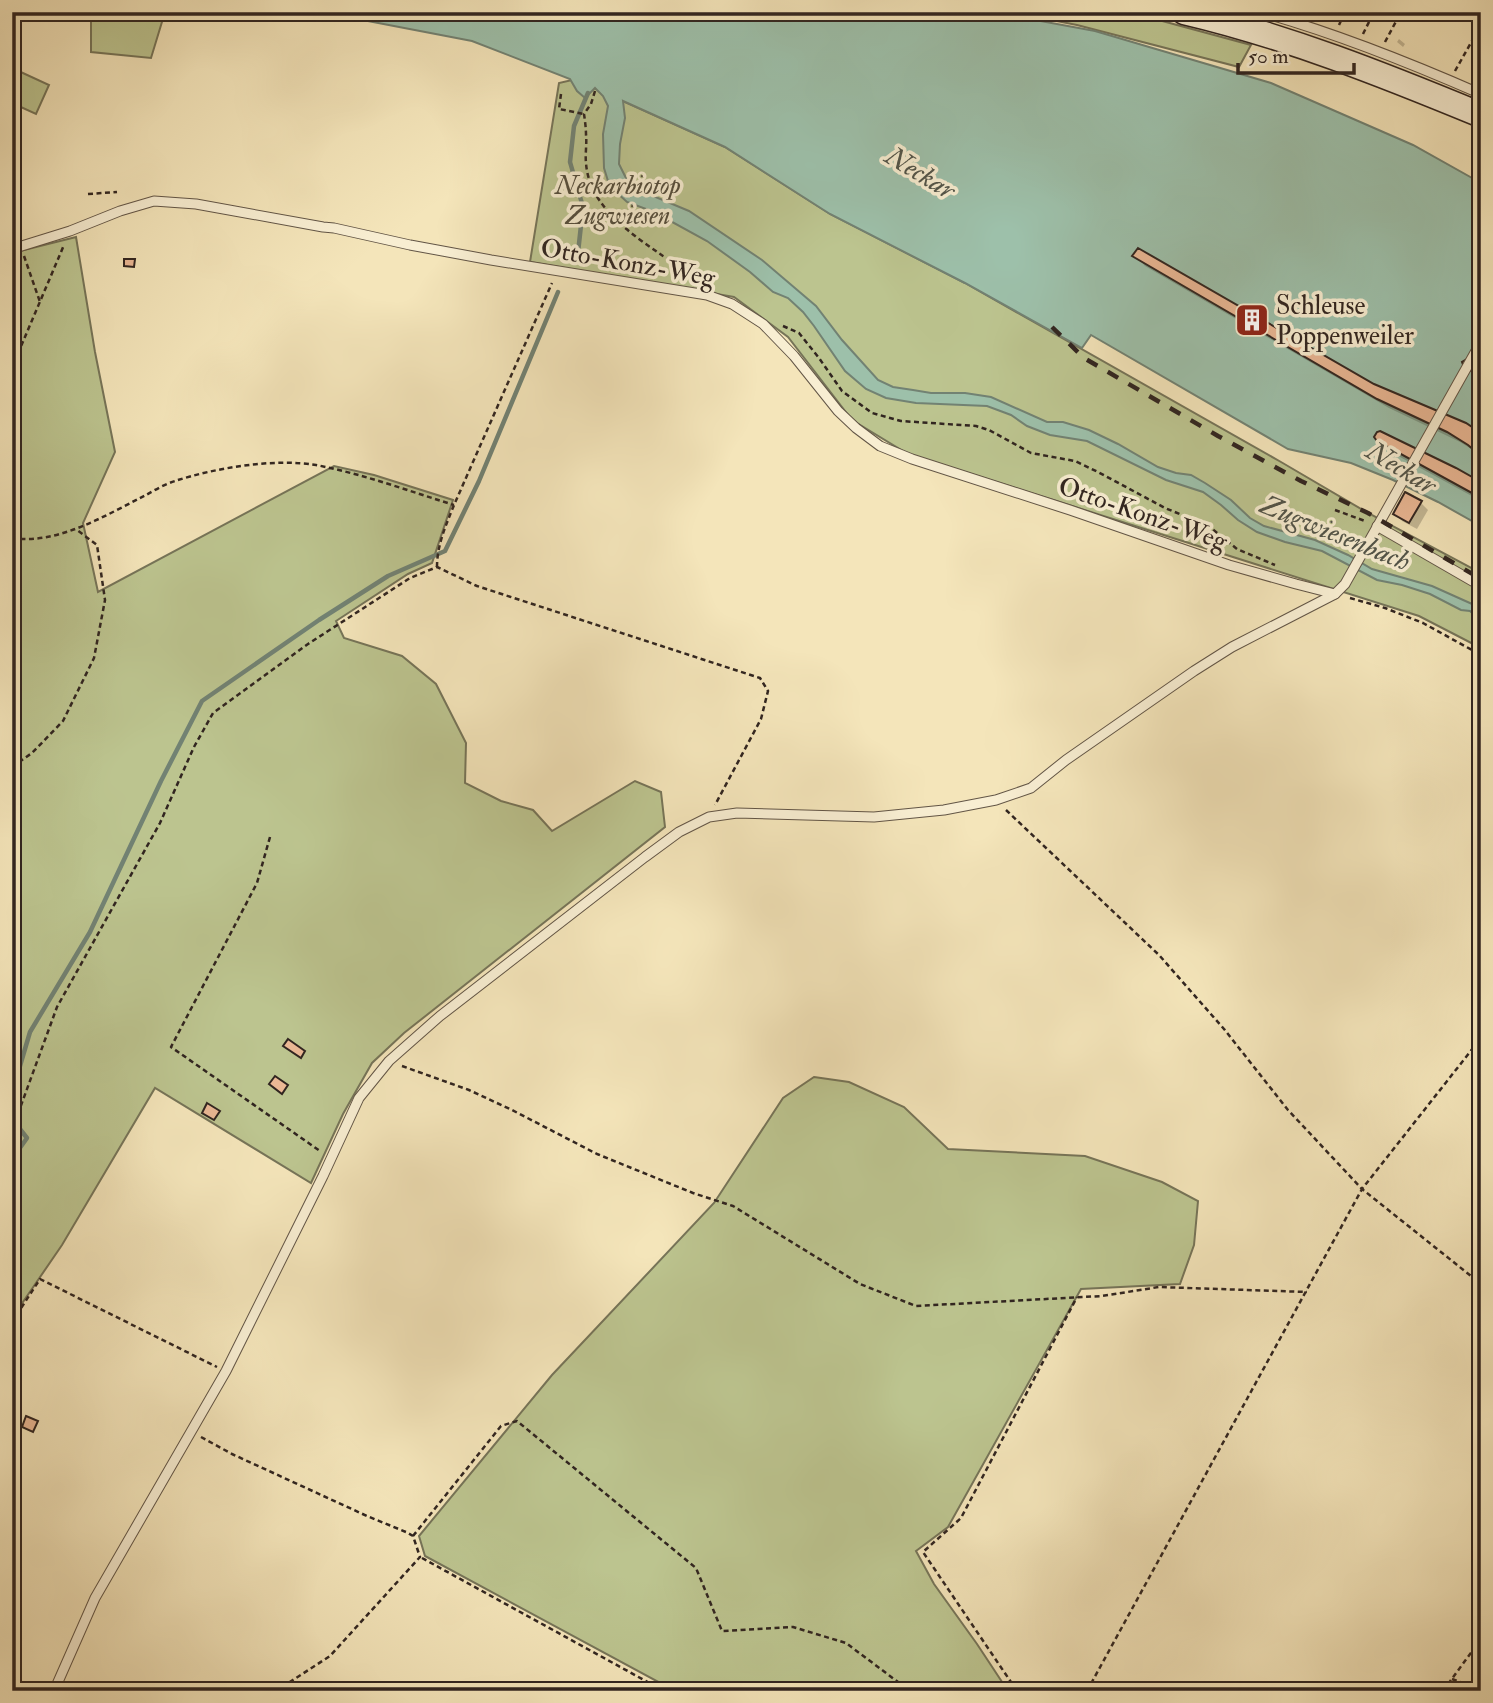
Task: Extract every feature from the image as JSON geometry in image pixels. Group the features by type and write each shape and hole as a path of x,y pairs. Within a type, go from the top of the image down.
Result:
{"main road":[{"path":"1184,12 1315,51 1481,115"}],"lane":[{"path":"1259,12 1381,51 1481,94"},
{"name":"Otto-Konz-Weg","path":"12,249 155,201 196,204 334,228 410,245 718,298 763,324 794,356 838,411 880,446 1228,565 1335,594"},
{"path":"54,1691 95,1598 226,1371 359,1098 388,1061 440,1016 645,857 679,832 709,817 737,813 874,817 944,810 996,800 1031,788 1066,760 1194,671 1232,647 1335,594 1345,584 1481,342"},
{"path":"1377,526 1481,586"}],"path":[{"path":"1359,43 1374,12"},
{"path":"1381,51 1401,12"},
{"path":"1450,80 1481,25"},
{"path":"595,91 584,114 586,163 597,197 621,223 664,256 694,273 718,298"},
{"path":"561,94 559,109 584,114"},
{"path":"88,194 117,192"},
{"path":"12,360 19,351 69,231"},
{"path":"25,257 40,302"},
{"path":"437,567 439,547 454,505 557,271"},
{"path":"763,324 775,323 799,333 842,391 872,413 901,421 976,426 989,430 1031,453 1075,461 1165,508 1199,522 1237,549 1284,569"},
{"path":"12,538 26,540 77,530 173,481 264,463 314,465 372,479 454,505"},
{"path":"1335,510 1377,526"},
{"path":"12,767 32,753 63,721 94,658 105,600 97,545 77,530"},
{"path":"12,1130 57,1007 160,823 194,747 213,713 308,644 411,578 437,567 477,586 760,678 768,691 761,719 709,817"},
{"path":"1335,594 1385,608 1423,623 1481,655"},
{"path":"996,800 1158,955 1224,1029 1288,1110 1362,1189 1481,1284"},
{"path":"12,811 17,823 12,835"},
{"path":"270,837 257,883 171,1047 331,1159"},
{"path":"1087,1691 1362,1189 1481,1038"},
{"path":"388,1061 470,1090 597,1154 693,1193 733,1206 860,1284 916,1306 1102,1296 1159,1287 1307,1292"},
{"path":"12,1322 40,1279 226,1371"},
{"path":"1017,1691 923,1552 961,1518 1077,1297"},
{"path":"413,1536 501,1426 516,1421 696,1568 722,1631 793,1626 846,1643 910,1691"},
{"path":"192,1432 232,1454 406,1532 413,1536 420,1558 664,1691"},
{"path":"276,1691 330,1656 420,1558"},
{"path":"1443,1691 1481,1639"},
{"path":"1452,1679 1481,1690"}],"green space":[{"path":"91,12 165,12 151,58 91,52"},
{"path":"1011,12 1129,12 1251,45 1239,67 1077,25"},
{"path":"12,68 49,85 36,114 12,103"},
{"name":"Neckarbiotop Zugwiesen","path":"572,80 725,147 830,214 965,283 1368,513 1481,573 1481,648 1419,616 908,454 852,420 788,337 734,297 530,262 559,83"},
{"path":"76,237 115,452 83,523 98,592 334,466 374,475 453,500 432,563 408,574 336,621 344,638 402,656 436,684 466,743 465,783 501,801 533,810 552,831 635,781 661,792 665,827 404,1033 372,1063 343,1114 311,1183 155,1088 62,1245 12,1318 12,253"},
{"path":"814,1077 849,1082 904,1107 948,1149 1085,1156 1162,1182 1198,1201 1194,1245 1180,1284 1081,1289 948,1527 916,1551 934,1584 1008,1691 675,1691 425,1556 419,1536 552,1375 714,1203 783,1098"}],"water":[{"name":"Neckar","path":"321,12 992,12 1095,31 1271,83 1413,145 1481,183 1481,482 1450,480 1481,498 1481,526 1393,480 1351,463 1288,449 1091,335 1082,348 965,283 830,214 725,147 623,101 625,118 619,164 626,178 641,191 689,211 762,260 816,306 878,380 893,387 931,393 965,393 991,397 1047,422 1063,422 1089,430 1158,467 1191,475 1231,500 1250,518 1264,526 1315,540 1372,569 1432,586 1481,608 1481,621 1470,611 1461,610 1430,594 1377,580 1322,551 1257,532 1203,492 1166,480 1087,441 1050,435 987,406 916,403 886,398 866,389 845,371 814,326 788,298 773,292 707,241 654,212 627,202 616,192 608,181 604,168 603,134 608,106 595,88 585,98 570,79 472,41"}],"building":[{"name":"Schleuse Poppenweiler","path":"1138,248 1374,384 1466,423 1481,433 1481,456 1447,432 1377,399 1132,256"},
{"path":"124,259 135,259 134,267 124,266"},
{"path":"1469,358 1481,364 1481,376 1464,367 1462,362"},
{"path":"1380,431 1481,482 1481,498 1377,441 1374,437"},
{"path":"1405,492 1422,501 1409,523 1393,514"},
{"path":"288,1039 305,1051 301,1058 283,1046"},
{"path":"275,1076 288,1085 282,1094 269,1084"},
{"path":"207,1103 220,1111 214,1120 202,1113"},
{"path":"26,1416 38,1421 33,1432 22,1427"}],"waterway":[{"path":"577,262 583,207 570,162 574,126 588,93"},
{"path":"12,1093 30,1032 90,932 202,701 388,576 445,551 479,481 558,292"},
{"path":"12,1119 27,1138 12,1159"}],"railway":[{"path":"1052,327 1084,358 1218,436 1301,481 1368,513 1481,579"}],"place":[{"name":"Schleuse Poppenweiler","path":"1252,320"}],"water label":[{"name":"Zugwiesenbach","path":"1336,532"}]}
